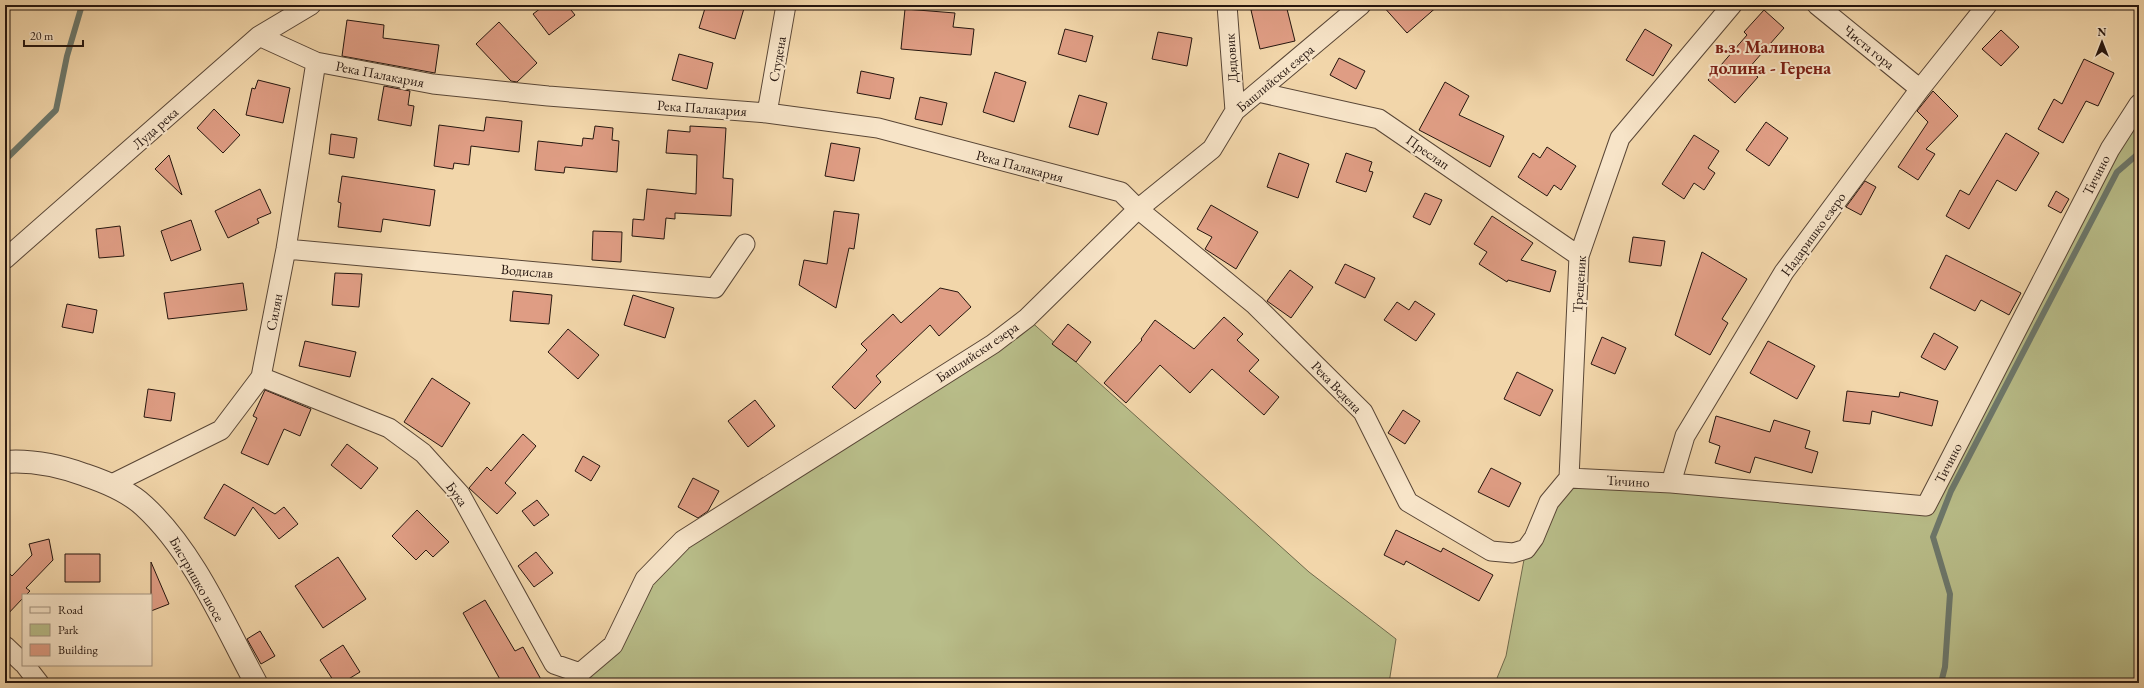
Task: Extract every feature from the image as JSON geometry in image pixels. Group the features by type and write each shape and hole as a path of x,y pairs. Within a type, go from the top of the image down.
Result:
{"street":[{"name":"Луда река","path":"5,259 259,36 311,5"},
{"name":"Студена","path":"767,113 786,5"},
{"name":"Дядовик","path":"1227,5 1235,111"},
{"name":"Башлийски езера","path":"580,678 613,645 645,579 683,540 993,344 1027,318 1138,209 1212,148 1235,111 1361,5"},
{"name":"Трещеник","path":"1569,478 1579,256 1620,138 1732,5"},
{"name":"Чиста гора","path":"1817,5 1920,89"},
{"name":"Надаришко езеро","path":"1671,483 1685,436 1784,272 1920,89 1987,5"},
{"name":"Река Палакария","path":"259,36 316,62 433,84 548,96 767,113 878,128 1121,192 1138,209"},
{"name":"Силян","path":"112,484 221,430 262,377 286,248 316,62"},
{"name":"Преслап","path":"1258,92 1379,119 1579,256"},
{"name":"Тичино","path":"1569,478 1671,483 1926,506 2110,148 2139,104"},
{"name":"Река Ведена","path":"1138,209 1255,305 1363,412 1408,502 1491,551 1513,553 1526,549 1534,538 1549,502 1569,478"},
{"name":"Водислав","path":"286,248 715,288 746,244"},
{"name":"Бука","path":"262,377 389,428 423,453 460,494 554,664 580,678"},
{"name":"Бистришко шосе","path":"5,462 22,461 69,469 112,484 143,505 170,532 188,558 256,683"},
{"path":"5,646 27,673"}],"green space":[{"path":"2139,104 2139,683 1495,683 1506,656 1526,549 1569,478 1926,506"},
{"path":"1027,318 1309,572 1396,639 1389,683 581,683 580,673 613,645 645,579 683,540"}],"building":[{"path":"545,5 567,5 575,15 549,35 533,14"},
{"path":"706,5 745,5 735,39 699,28"},
{"path":"1271,5 1286,5 1295,41 1260,49 1251,10"},
{"path":"1382,5 1439,5 1407,33"},
{"path":"905,9 955,13 953,27 974,29 971,55 901,49"},
{"path":"1764,10 1784,28 1748,69 1758,77 1735,103 1708,80 1747,35 1744,32"},
{"path":"347,20 384,25 383,38 439,45 435,73 342,56"},
{"path":"499,22 537,63 517,82 511,81 476,44"},
{"path":"1065,29 1093,36 1086,62 1058,54"},
{"path":"1645,29 1672,45 1653,76 1626,60"},
{"path":"2001,30 2019,47 2001,66 1982,49"},
{"path":"1158,32 1192,38 1187,66 1152,59"},
{"path":"679,54 713,63 707,89 672,80"},
{"path":"1339,58 1365,71 1356,89 1330,75"},
{"path":"2084,59 2114,73 2098,106 2086,101 2063,143 2038,129 2054,99 2062,104"},
{"path":"861,71 894,78 890,99 857,93"},
{"path":"995,72 1026,82 1014,122 983,112"},
{"path":"258,80 290,88 283,123 246,115 252,88 255,89"},
{"path":"1445,82 1469,96 1459,115 1504,136 1490,167 1419,130"},
{"path":"384,86 410,91 408,105 414,106 411,126 378,120"},
{"path":"1933,91 1958,116 1926,149 1935,154 1918,180 1898,167 1928,122 1917,111"},
{"path":"1079,95 1107,103 1098,135 1069,127"},
{"path":"920,97 947,103 942,125 915,119"},
{"path":"214,109 240,135 223,153 197,128"},
{"path":"486,117 522,121 519,152 471,146 469,165 454,163 453,169 434,166 439,125 484,131"},
{"path":"1766,122 1788,138 1769,166 1746,150"},
{"path":"595,126 613,128 612,140 619,141 617,172 565,167 564,173 535,170 538,141 582,146 583,138 593,139"},
{"path":"690,126 726,128 723,178 733,179 731,216 675,213 675,219 666,218 664,239 632,236 633,219 644,220 647,189 696,194 697,155 666,153 668,130 690,132"},
{"path":"2006,133 2039,153 2016,191 1997,180 1969,229 1946,216 1960,190 1969,195"},
{"path":"331,134 357,138 354,158 329,154"},
{"path":"1694,135 1719,151 1708,168 1715,173 1704,190 1694,183 1684,199 1662,184"},
{"path":"831,143 860,148 854,181 825,176"},
{"path":"1547,147 1576,166 1561,190 1554,185 1547,196 1518,177 1533,153 1540,158"},
{"path":"1279,153 1309,164 1298,198 1267,187"},
{"path":"1346,153 1372,162 1369,171 1373,172 1366,192 1336,182"},
{"path":"169,155 182,195 155,169"},
{"path":"342,176 435,190 430,226 383,219 381,232 338,227 341,203 338,202"},
{"path":"1865,181 1876,187 1861,215 1846,207"},
{"path":"260,189 271,213 257,219 259,223 228,238 215,211"},
{"path":"2056,191 2069,199 2061,213 2048,206"},
{"path":"1425,193 1442,200 1430,225 1413,217"},
{"path":"1211,205 1258,232 1236,269 1205,249 1212,237 1197,229"},
{"path":"834,211 859,214 854,249 849,248 836,308 799,285 804,260 827,264"},
{"path":"1492,216 1533,243 1521,260 1556,271 1550,292 1508,280 1507,282 1479,264 1487,252 1474,244"},
{"path":"191,220 201,250 171,261 161,231"},
{"path":"120,226 124,256 99,258 96,229"},
{"path":"593,231 622,232 621,262 592,260"},
{"path":"1633,237 1665,241 1661,266 1629,262"},
{"path":"1702,252 1747,279 1722,319 1728,323 1710,355 1675,335"},
{"path":"1946,255 2021,293 2009,315 1981,300 1975,311 1930,288"},
{"path":"1345,264 1375,278 1365,298 1335,283"},
{"path":"1290,270 1313,287 1291,318 1267,301"},
{"path":"335,273 362,274 359,307 332,305"},
{"path":"243,283 247,310 168,319 164,293"},
{"path":"940,288 958,292 971,307 939,336 930,325 876,376 881,382 855,409 832,387 867,350 861,344 893,314 901,323"},
{"path":"513,291 552,295 549,324 510,321"},
{"path":"633,295 674,308 665,338 624,325"},
{"path":"1415,301 1435,314 1416,341 1384,320 1397,302 1409,310"},
{"path":"67,304 97,310 93,333 62,327"},
{"path":"1224,317 1243,334 1237,340 1259,360 1249,371 1279,397 1264,415 1212,369 1190,393 1160,365 1126,403 1104,383 1142,340 1141,339 1155,320 1194,349"},
{"path":"1068,324 1091,342 1076,362 1052,344"},
{"path":"568,329 599,355 578,379 548,352"},
{"path":"1934,333 1958,347 1945,370 1921,357"},
{"path":"1602,337 1626,348 1615,374 1591,364"},
{"path":"305,341 356,352 350,377 299,366"},
{"path":"1768,341 1815,366 1797,399 1750,373"},
{"path":"1517,372 1553,390 1540,416 1504,399"},
{"path":"432,378 470,403 442,447 404,422"},
{"path":"148,389 175,393 171,421 144,417"},
{"path":"265,390 311,409 300,436 284,429 268,465 241,453 257,418 253,416"},
{"path":"1847,391 1899,397 1900,392 1938,401 1932,426 1872,411 1870,424 1843,421"},
{"path":"755,400 775,426 748,447 728,421"},
{"path":"1403,410 1420,421 1405,444 1388,433"},
{"path":"1716,416 1770,432 1774,420 1810,431 1805,448 1818,452 1812,473 1755,457 1750,473 1715,463 1720,446 1709,442"},
{"path":"523,434 536,446 505,483 516,493 497,514 469,488 487,467 491,471"},
{"path":"347,444 378,468 361,489 331,465"},
{"path":"583,456 600,466 591,481 575,471"},
{"path":"1491,468 1521,483 1509,507 1478,492"},
{"path":"693,478 719,491 708,511 698,518 678,507"},
{"path":"224,484 275,514 284,507 298,524 279,539 253,507 235,536 204,518"},
{"path":"537,500 549,515 534,526 522,511"},
{"path":"417,510 449,542 433,557 426,550 416,560 392,536"},
{"path":"1396,530 1441,552 1443,548 1493,575 1479,601 1406,561 1404,565 1384,555"},
{"path":"49,539 53,560 26,588 30,591 27,594 22,594 22,599 5,617 5,569 12,576 32,555 29,544"},
{"path":"536,552 553,573 534,587 518,566"},
{"path":"65,554 100,554 100,582 65,582"},
{"path":"338,557 366,599 323,628 295,586"},
{"path":"151,562 169,604 152,611"},
{"path":"485,600 515,651 523,647 543,683 502,683 463,613"},
{"path":"260,631 275,656 261,664 247,639"},
{"path":"343,645 360,672 342,683 335,683 320,660"}],"waterway":[{"path":"5,160 56,110 67,56 82,5"},
{"path":"1941,683 1945,667 1950,594 1933,537 1951,491 2117,172 2139,153"}],"district":[{"name":"в.з. Малинова долина - Герена","path":"1770,57"}]}
